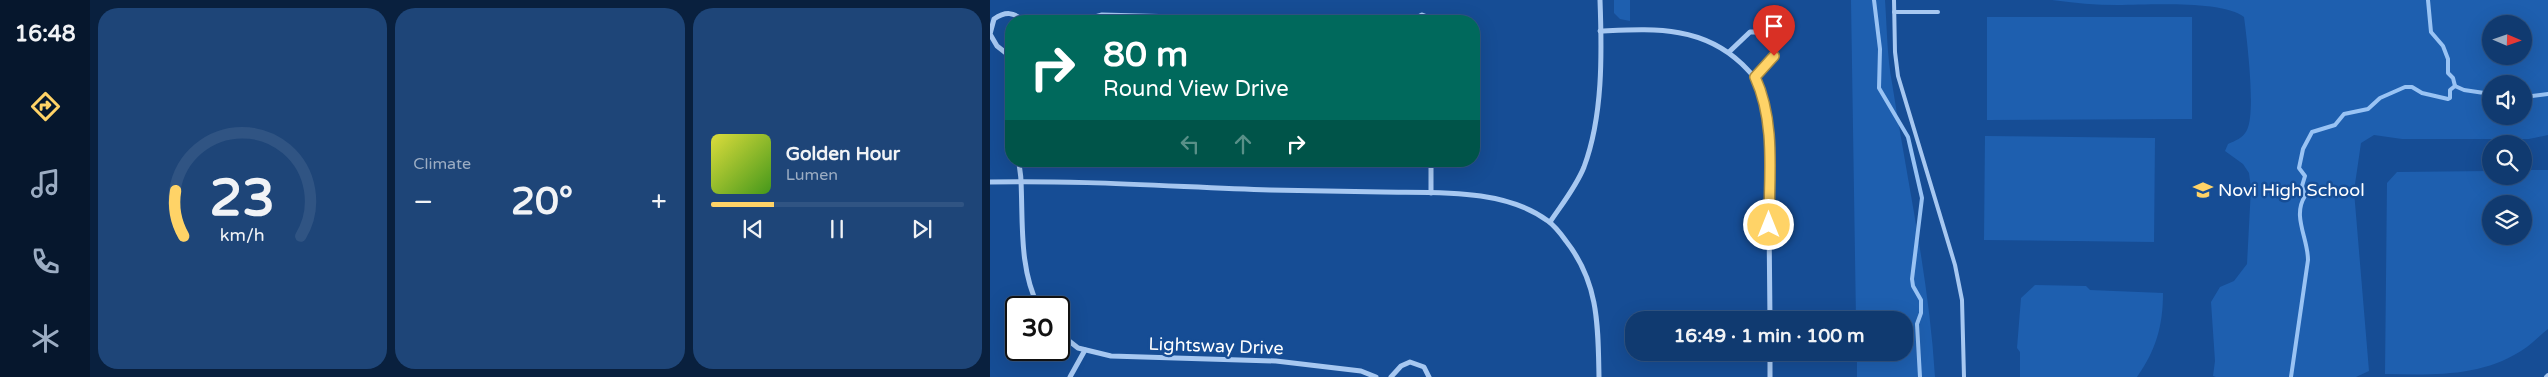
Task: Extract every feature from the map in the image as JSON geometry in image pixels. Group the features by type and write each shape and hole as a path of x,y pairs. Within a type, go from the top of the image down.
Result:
{"street":[{"path":"1550,222 1583,168 1591,143 1596,109 1600,0"},
{"path":"1005,52 997,46 990,34 994,19 1003,13 1015,15"},
{"path":"1600,31 1631,30 1688,34 1704,38 1729,52 1755,77 1764,95 1768,122 1770,311"},
{"path":"1729,52 1750,32 1765,32 1772,37 1776,53 1755,77"},
{"path":"1020,167 1020,198 1028,277 1035,296"},
{"path":"1431,167 1431,193"},
{"path":"990,182 1021,181 1272,190 1431,193 1476,197 1528,208 1550,222 1578,256 1591,285 1599,343 1599,377"},
{"name":"Lightsway Drive","path":"1070,340 1084,350 1111,356 1276,361 1361,371 1376,377"},
{"path":"1070,377 1084,350"},
{"path":"1770,361 1770,377"},
{"path":"1391,377 1401,366 1410,362 1424,367 1429,377"}],"lane":[{"path":"1894,0 1898,76 1954,262 1962,300 1964,377"},
{"path":"1894,12 1938,12"}],"shaded area":[{"path":"1614,0 1630,0 1630,21 1620,19 1614,13"},
{"path":"1851,0 1885,0 1890,73 1923,266 1935,377 1857,377 1857,361 1913,361 1913,311 1856,311"},
{"path":"2052,0 2548,0 2548,135 2532,138 2532,135 2482,135 2482,139 2402,139 2374,135 2361,143 2354,191 2369,371 2356,377 2216,377 2213,376 2215,361 2211,302 2220,287 2234,281 2247,264 2251,188 2249,173 2243,164 2225,151 2228,144 2239,139 2245,133 2250,121 2250,75 2244,17 2219,8 2202,6 2085,4"},
{"path":"1987,17 2192,17 2192,119 1987,120"},
{"path":"1985,136 2155,138 2154,242 1984,240"},
{"path":"2532,170 2548,170 2548,329 2521,351 2489,366 2455,373 2385,374 2387,183 2397,172 2482,171 2482,185 2532,185"},
{"path":"2035,285 2086,286 2090,290 2163,293 2162,316 2154,347 2137,377 2020,377 2020,352 2017,348 2021,298"}],"waterway":[{"path":"1874,0 1880,49 1879,88 1908,137 1922,198 1912,279 1913,286 1921,300 1921,313 1917,324 1920,377"},
{"path":"2428,0 2431,32 2443,46 2448,59 2448,73 2453,78 2455,86"},
{"path":"2455,86 2464,90 2482,93"},
{"path":"2291,377 2308,260 2300,219 2301,204 2305,196 2302,186 2305,176 2299,168 2303,149 2312,132 2335,125 2344,114 2368,109 2380,98 2405,87 2412,87 2422,93 2448,99 2450,98 2450,90 2455,86"},
{"path":"2532,96 2548,94"}],"place":[{"name":"Novi High School","path":"2203,190"}],"route":[{"path":"1769,225 1768,122 1764,95 1755,77 1774,56"}]}
